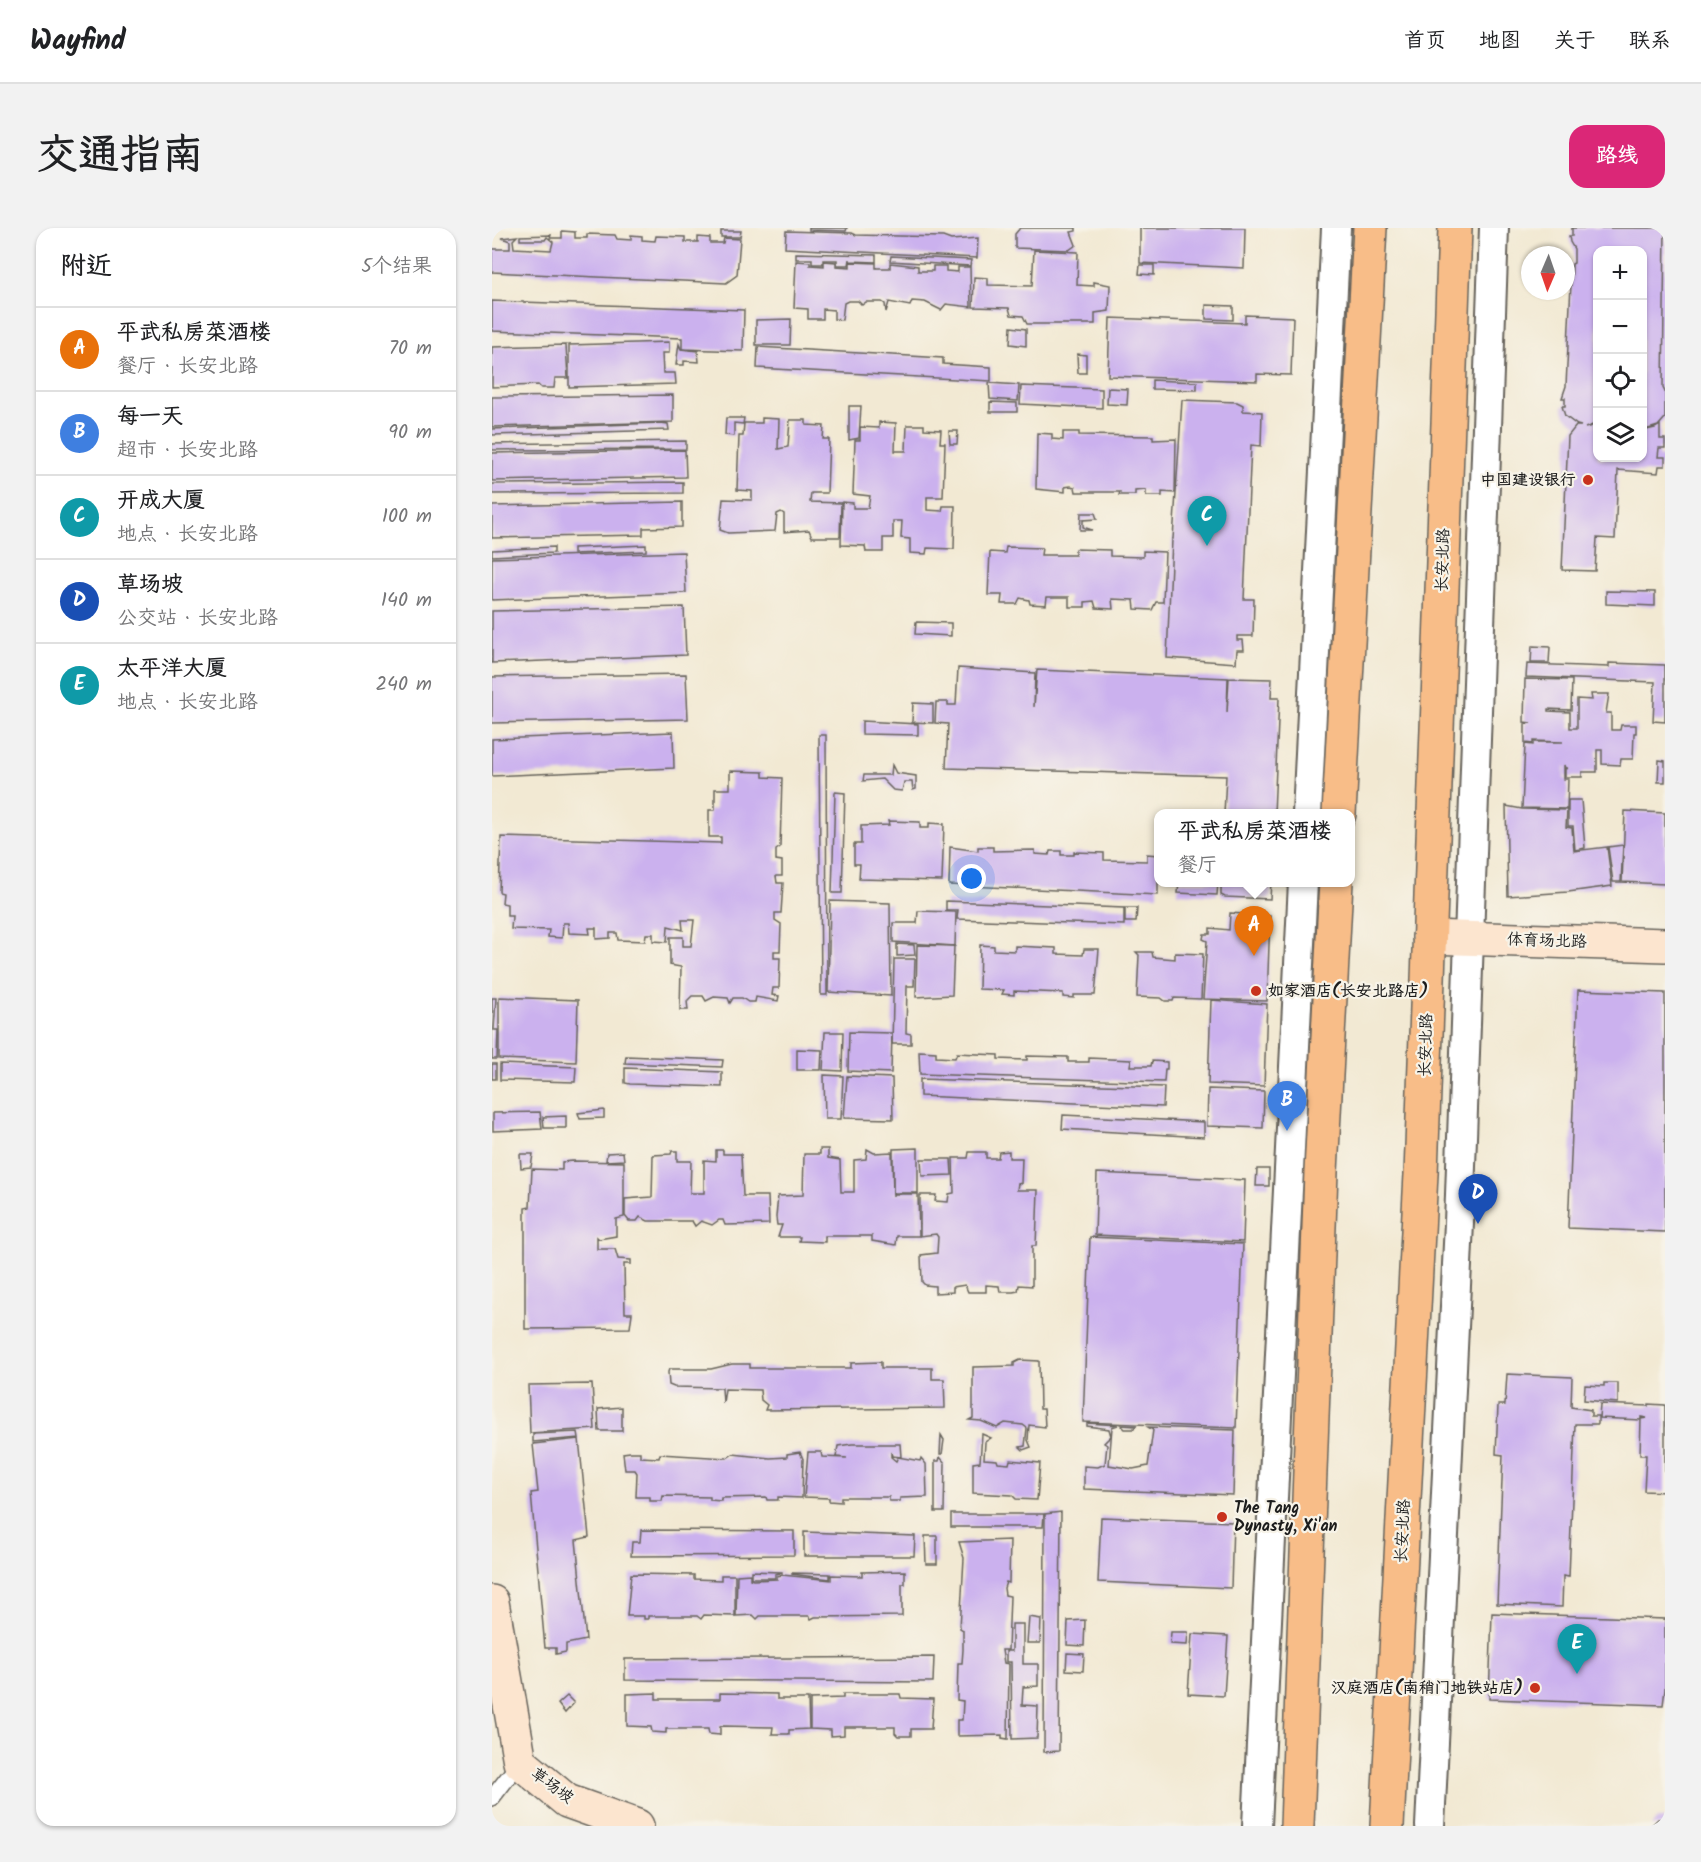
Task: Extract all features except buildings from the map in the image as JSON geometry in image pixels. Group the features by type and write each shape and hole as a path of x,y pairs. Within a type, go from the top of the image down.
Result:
{"main road":[{"path":"1339,809 1370,228"},
{"name":"长安北路","path":"1388,1826 1421,1174 1455,228"},
{"path":"1297,1826 1321,1172 1336,887"}],"street":[{"path":"1307,809 1336,228"},
{"path":"1430,1826 1458,1235 1494,228"},
{"path":"1257,1826 1304,887"},
{"name":"体育场北路","path":"1430,937 1665,945"},
{"name":"草场坡","path":"492,1602 520,1762 567,1801 637,1826"}],"lane":[{"path":"492,1798 520,1762"}],"place":[{"name":"中国建设银行","path":"1588,480"},
{"name":"开成大厦","path":"1207,546"},
{"name":"平武私房菜酒楼","path":"1254,956"},
{"name":"如家酒店(长安北路店)","path":"1256,991"},
{"name":"每一天","path":"1287,1131"},
{"name":"草场坡","path":"1478,1224"},
{"name":"The Tang Dynasty, Xi'an","path":"1222,1517"},
{"name":"太平洋大厦","path":"1577,1674"},
{"name":"汉庭酒店(南稍门地铁站店)","path":"1535,1688"}]}
